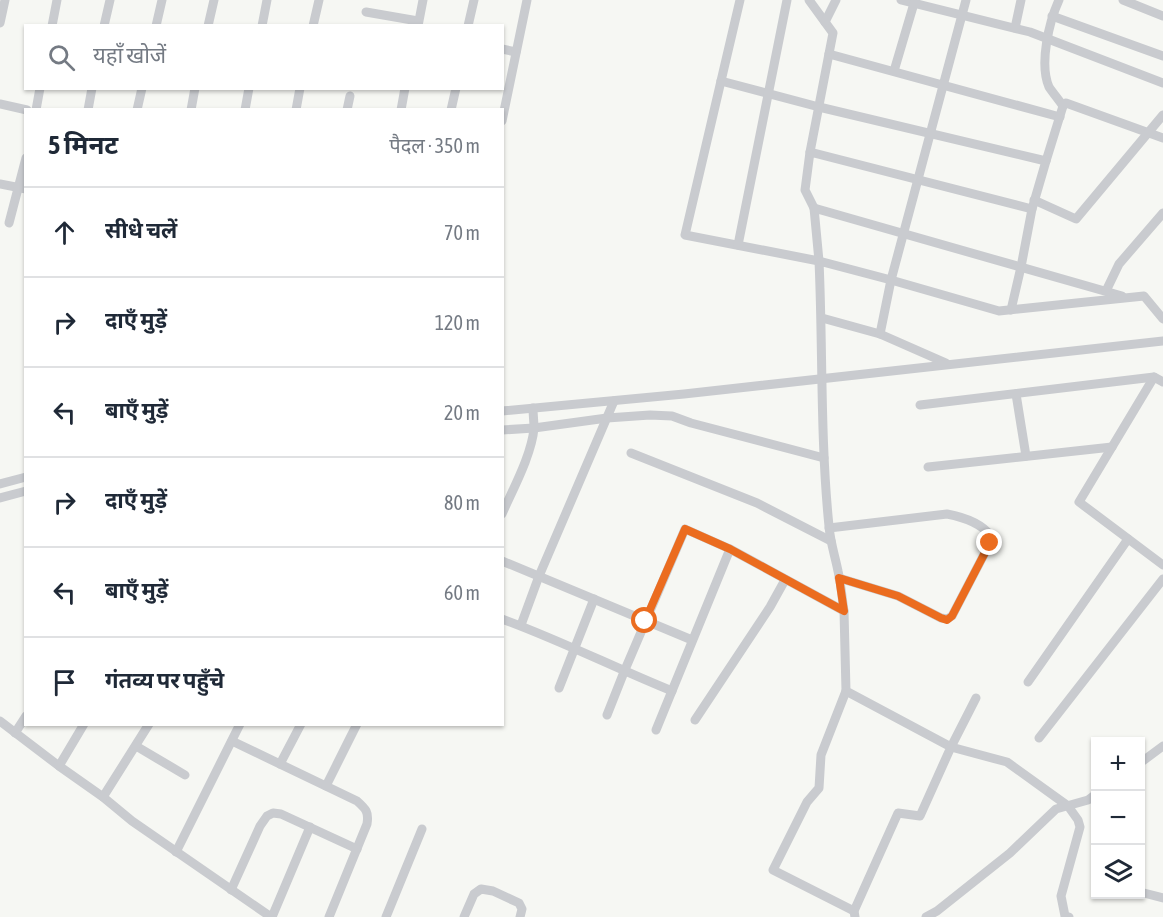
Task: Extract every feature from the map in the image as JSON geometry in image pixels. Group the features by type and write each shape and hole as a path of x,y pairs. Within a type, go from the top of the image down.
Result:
{"street":[{"path":"0,23 5,0"},
{"path":"52,24 57,0"},
{"path":"105,24 110,0"},
{"path":"156,24 162,0"},
{"path":"208,24 214,0"},
{"path":"262,24 267,0"},
{"path":"313,24 319,0"},
{"path":"366,12 418,23 423,0"},
{"path":"468,24 474,0"},
{"path":"504,111 527,0"},
{"path":"740,0 685,235 819,261 999,312 1144,296 1163,320"},
{"path":"738,245 787,0"},
{"path":"808,0 833,33 810,152 806,190 814,208 819,261 824,458 829,528 844,611 846,691 821,755 819,788 807,802 773,870 855,914 898,813 920,816 976,698"},
{"path":"825,22 836,0"},
{"path":"901,0 1015,28 1163,83"},
{"path":"880,334 891,280 966,0"},
{"path":"1015,28 1022,0"},
{"path":"1059,0 1052,16 1044,61 1050,88 1063,106"},
{"path":"1128,1 1163,16"},
{"path":"894,71 915,2"},
{"path":"1052,16 1163,56"},
{"path":"504,49 516,52"},
{"path":"829,54 1060,117"},
{"path":"721,81 819,107 1046,161"},
{"path":"36,108 40,90"},
{"path":"88,108 92,90"},
{"path":"137,108 142,90"},
{"path":"191,108 195,90"},
{"path":"244,108 249,90"},
{"path":"296,108 300,90"},
{"path":"401,108 405,90"},
{"path":"451,108 456,90"},
{"path":"347,108 350,96"},
{"path":"1011,310 1033,205 1063,106 1066,103 1163,138"},
{"path":"0,104 24,109"},
{"path":"810,152 918,180 1033,205 1076,219 1163,115"},
{"path":"9,223 22,188 24,173"},
{"path":"0,184 22,188"},
{"path":"814,208 1127,297"},
{"path":"1106,291 1119,264 1163,213"},
{"path":"822,318 880,334 949,364"},
{"path":"504,411 610,409 822,383 949,364 1163,341"},
{"path":"920,405 1159,379"},
{"path":"1159,379 1112,447 1079,502 1163,565"},
{"path":"1016,394 1026,456"},
{"path":"521,625 538,576 610,409"},
{"path":"504,430 534,426 610,409 672,416 824,458"},
{"path":"504,509 527,454 534,426 533,411"},
{"path":"928,467 1112,447"},
{"path":"631,453 757,503 831,541"},
{"path":"0,484 24,478"},
{"path":"0,498 24,492"},
{"path":"829,528 947,514 970,520 987,530 991,536 990,543 952,616 947,620 898,596 839,578"},
{"path":"607,715 685,529 730,549 844,611"},
{"path":"1028,682 1128,539"},
{"path":"656,730 730,549"},
{"path":"504,562 692,640"},
{"path":"1039,738 1163,579"},
{"path":"694,720 770,607 785,580"},
{"path":"560,688 594,600"},
{"path":"504,620 672,691"},
{"path":"846,691 951,747 1007,762 1068,806 1080,827 1061,896 1065,916 1069,917"},
{"path":"15,733 24,719"},
{"path":"0,721 132,821 271,917 310,827"},
{"path":"59,766 83,726"},
{"path":"103,797 149,726"},
{"path":"176,852 239,726"},
{"path":"280,764 300,726"},
{"path":"326,786 356,726"},
{"path":"232,741 357,801 366,808 369,816 367,824 329,917"},
{"path":"136,746 185,775"},
{"path":"1145,759 1163,746"},
{"path":"926,917 1010,853 1056,809 1091,798"},
{"path":"231,890 260,826 267,816 273,813 281,814 357,849"},
{"path":"387,917 423,829"},
{"path":"464,917 474,894 482,889 493,891 519,903 522,909 520,917"},
{"path":"1145,893 1163,898"}],"route":[{"path":"645,621 685,529 730,549 844,611 839,578 898,596 947,620 952,616 990,543"}]}
